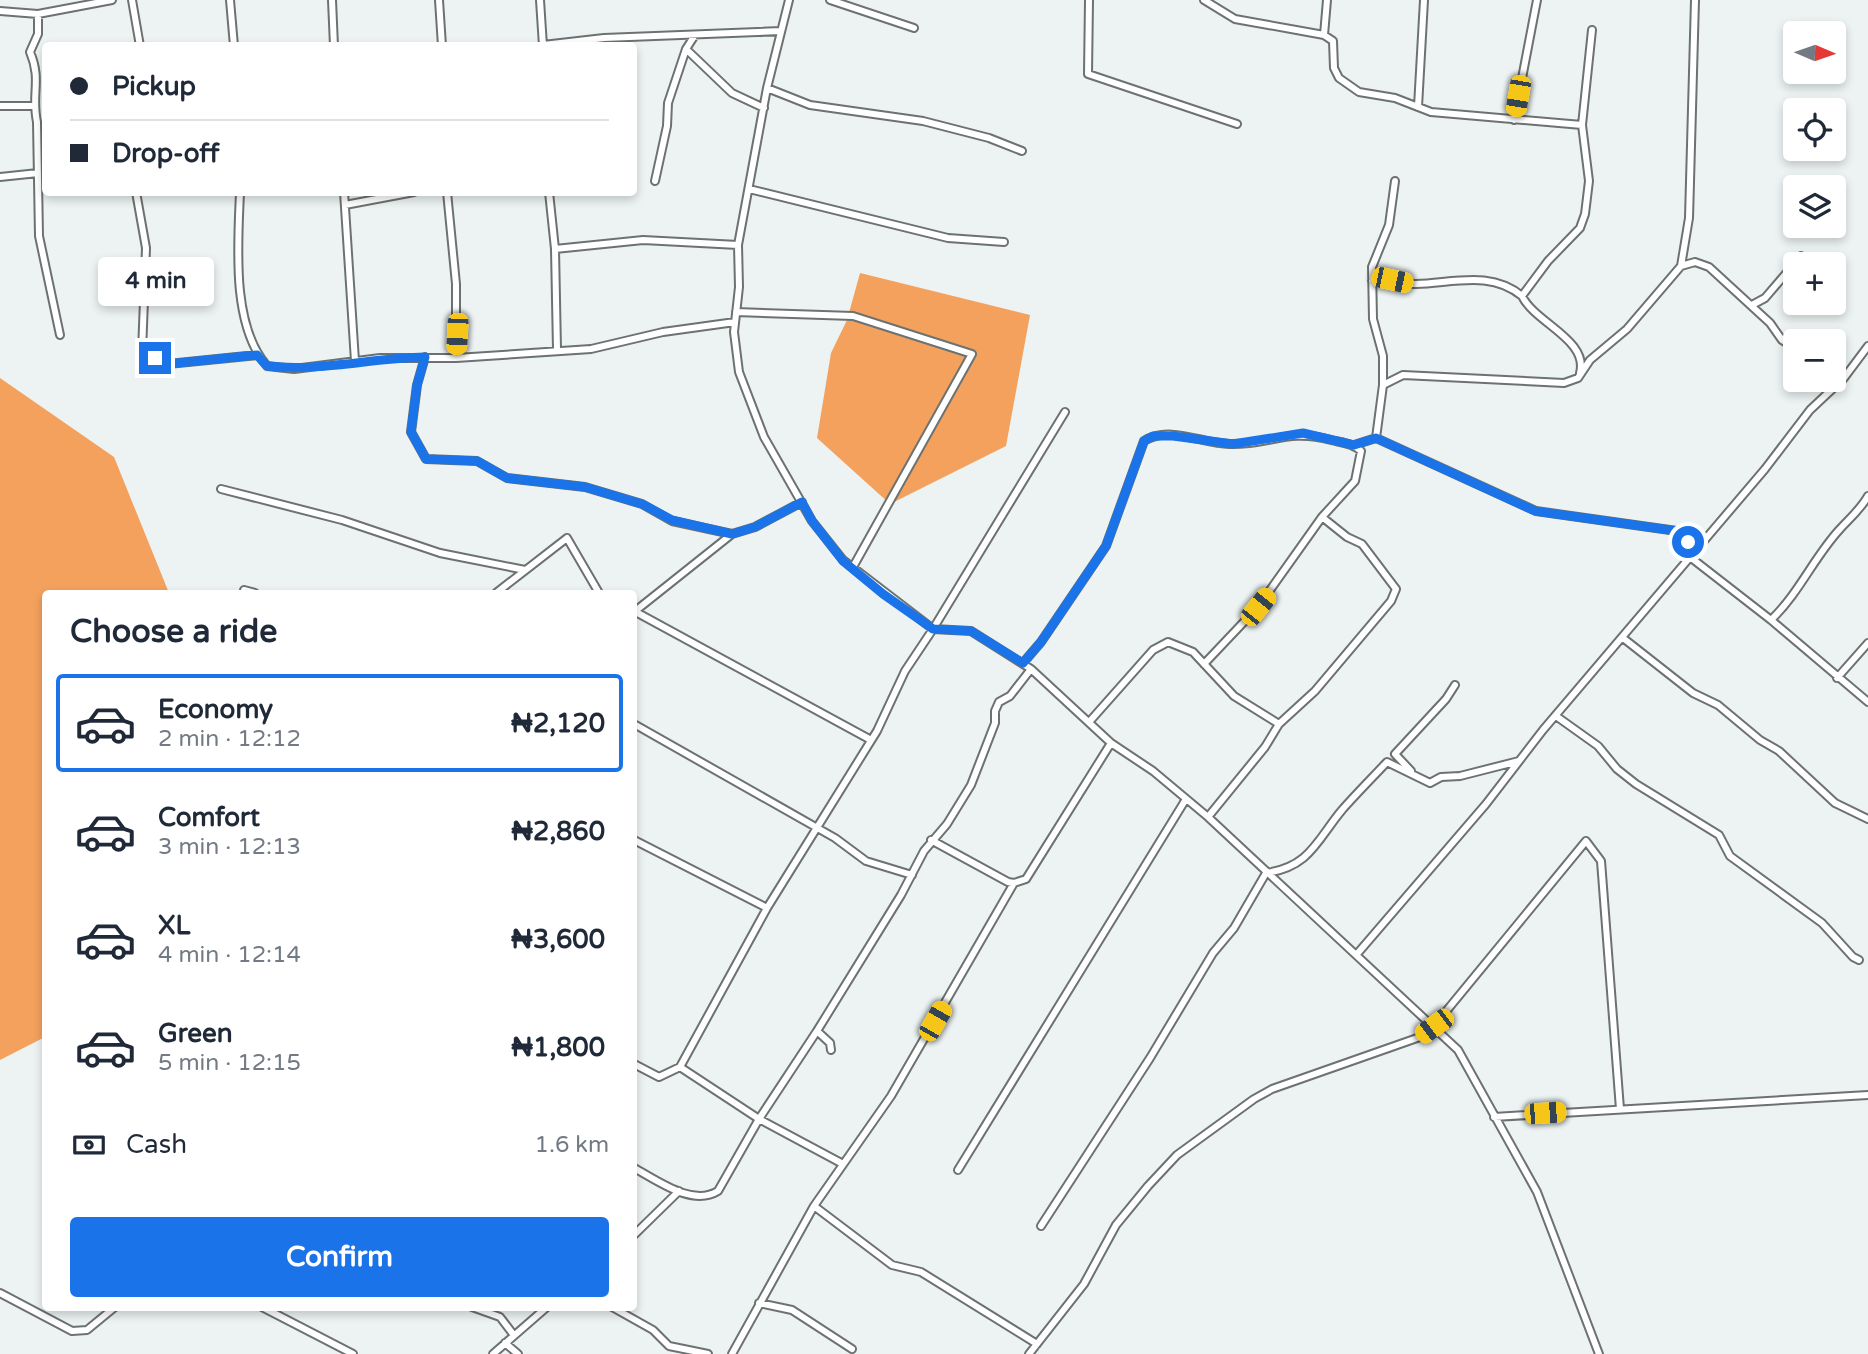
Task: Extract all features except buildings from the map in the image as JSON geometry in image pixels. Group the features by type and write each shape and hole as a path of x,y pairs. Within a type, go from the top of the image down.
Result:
{"street":[{"path":"0,11 38,14 112,0"},
{"path":"132,0 139,42"},
{"path":"230,0 234,42"},
{"path":"332,0 334,42"},
{"path":"439,0 442,42"},
{"path":"540,0 543,42"},
{"path":"789,0 767,88 738,245 735,322 739,372 749,401 764,437 812,521 843,561 883,594 933,629 971,631 1031,669 1111,743 1208,817 1458,1050 1549,1218 1598,1354"},
{"path":"830,0 914,28"},
{"path":"1089,0 1088,74 1237,124"},
{"path":"1204,0 1235,19 1324,35 1333,41 1334,68 1347,86 1359,92 1395,98 1431,113 1582,125"},
{"path":"1324,35 1327,0"},
{"path":"1418,107 1424,0"},
{"path":"1514,120 1537,0"},
{"path":"1383,386 1403,375 1563,383 1578,378 1590,360 1627,329 1681,266 1689,218 1695,0"},
{"path":"38,14 38,34 30,52 38,72 34,106 38,236 60,335"},
{"path":"1522,296 1548,261 1580,228 1586,214 1589,181 1582,125 1592,30"},
{"path":"569,42 604,38 781,31"},
{"path":"655,181 667,126 668,103 686,50 695,35"},
{"path":"686,50 732,93 764,108"},
{"path":"767,88 810,105 923,121 989,138 1022,151"},
{"path":"0,106 34,106"},
{"path":"0,177 38,173"},
{"path":"1376,438 1383,386 1383,356 1373,320 1372,267 1390,225 1395,181"},
{"path":"749,189 948,238 1004,242"},
{"path":"137,196 146,248 142,352 168,364 257,355"},
{"path":"240,196 238,266 244,311 257,355 267,366 294,369 355,361 541,354 557,349 591,349 663,332 735,322"},
{"path":"344,196 355,361"},
{"path":"345,205 393,196"},
{"path":"446,196 456,284 456,358"},
{"path":"549,196 555,249 557,349"},
{"path":"555,249 643,240 738,245"},
{"path":"1681,266 1695,262 1709,267 1729,289 1752,305 1783,341"},
{"path":"1752,305 1765,298 1783,277"},
{"path":"1372,281 1392,280 1413,284 1468,278 1511,287 1522,296 1526,305 1567,338 1580,356 1582,364 1578,378"},
{"path":"736,312 853,316 972,354 853,568"},
{"path":"1846,375 1868,346"},
{"path":"425,357 417,385 411,432 426,459 477,461 507,478 585,487 642,504 672,520 732,534"},
{"path":"1357,954 1486,804 1823,392"},
{"path":"637,1066 659,1077 680,1067 766,908 871,740 905,671 1065,412"},
{"path":"1023,663 1041,642 1106,546 1144,441 1153,436 1185,436 1233,444 1303,433 1354,445 1362,451 1355,481 1322,517 1272,590 1204,664"},
{"path":"1354,445 1376,438 1535,511 1677,531 1688,542 1690,557 1772,620 1868,702"},
{"path":"221,489 341,520 440,553 525,570"},
{"path":"1772,620 1793,598 1840,529 1853,519 1868,496"},
{"path":"637,609 679,579 732,534 755,527 802,502"},
{"path":"1208,817 1265,747 1279,724 1315,691 1391,601 1396,589 1362,544 1347,537 1322,517"},
{"path":"500,590 567,538 597,590"},
{"path":"637,613 871,740"},
{"path":"1623,638 1693,693 1718,705 1760,740 1779,751 1835,803 1868,819"},
{"path":"1837,678 1868,643"},
{"path":"1090,721 1160,645 1178,644 1204,664 1234,696 1279,724"},
{"path":"637,1170 679,1191 703,1197 718,1191 931,840 947,824 971,785 995,723 999,702 1010,696 1031,669"},
{"path":"1430,783 1405,767 1395,754 1455,684"},
{"path":"1556,716 1598,746 1626,777 1719,835 1730,856 1822,923 1853,957 1859,960"},
{"path":"637,726 817,827 859,852 866,861 912,875"},
{"path":"732,1354 814,1206 891,1096 1014,883 1026,879 1111,743"},
{"path":"1430,783 1441,776 1460,776 1519,761"},
{"path":"1041,1226 1150,1058 1213,953 1234,928 1266,873 1293,866 1317,848 1342,811 1387,762 1430,783"},
{"path":"958,1170 1186,799"},
{"path":"931,840 1014,883"},
{"path":"1029,1354 1084,1284 1116,1225 1177,1155 1272,1089 1420,1037 1434,1026 1586,841 1601,861 1620,1109"},
{"path":"637,842 766,908"},
{"path":"817,1031 830,1044 831,1050"},
{"path":"680,1067 760,1119 844,1164"},
{"path":"1494,1116 1868,1095"},
{"path":"637,1232 679,1191"},
{"path":"814,1206 892,1265 922,1272 959,1298 1037,1344"},
{"path":"0,1293 72,1331 87,1330 110,1311"},
{"path":"759,1303 792,1311 852,1349"},
{"path":"270,1311 353,1354"},
{"path":"483,1311 500,1317 513,1334"},
{"path":"493,1354 542,1311"},
{"path":"619,1311 653,1330 669,1346 708,1354"},
{"path":"505,1343 518,1354"}],"shaded area":[{"path":"860,273 1030,315 1006,446 890,504 817,438 831,353 847,320"},
{"path":"0,378 114,457 168,590 42,590 42,1039 0,1060"}],"route":[{"path":"155,358 168,364 257,355 267,366 294,369 380,358 425,357 417,385 411,432 426,459 477,461 507,478 545,485 585,487 642,504 672,520 732,534 755,527 802,502 812,521 843,561 867,578 883,594 933,629 971,631 1023,663 1041,642 1106,546 1144,441 1153,436 1196,437 1224,444 1250,443 1303,433 1354,445 1376,438 1535,511 1677,531 1688,542"}]}
